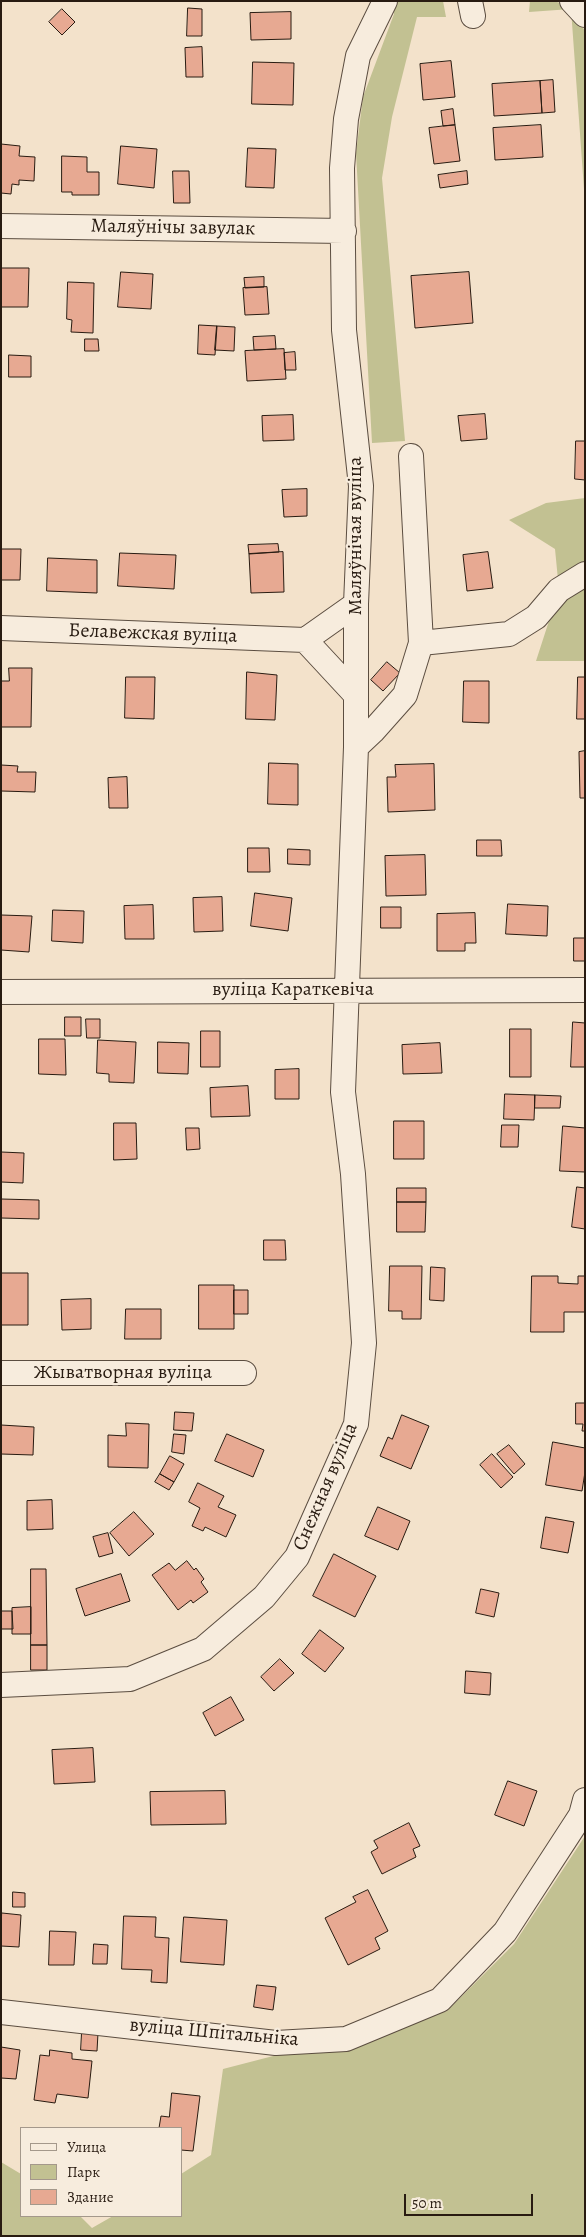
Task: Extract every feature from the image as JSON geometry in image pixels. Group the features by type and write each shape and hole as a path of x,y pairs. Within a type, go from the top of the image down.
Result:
{"street":[{"name":"Маляўнічая вуліца","path":"347,990 356,747 356,604 361,486 344,330 342,168 351,87 358,56 385,1"},
{"path":"572,1 585,15"},
{"name":"Маляўнічы завулак","path":"1,226 344,231"},
{"path":"356,747 405,695 421,643 411,456"},
{"path":"421,643 509,634 536,617 560,590 585,574"},
{"path":"356,604 305,640 356,695"},
{"name":"Белавежская вуліца","path":"1,628 305,640"},
{"name":"Снежная вуліца","path":"1,1685 130,1679 203,1649 264,1597 297,1557 356,1424 364,1343 353,1174 343,1092 347,990"},
{"name":"вуліца Караткевіча","path":"1,992 585,990"},
{"name":"Жыватворная вуліца","path":"1,1372 244,1373"},
{"name":"вуліца Шпітальніка","path":"1,2012 276,2043 346,2039 440,2000 505,1932 582,1815 585,1800"}],"green space":[{"path":"394,1 443,1 446,17 417,17 392,117 382,178 405,441 372,443 356,153 363,97 394,14"},
{"path":"530,1 558,2 564,4 569,9 529,12"},
{"path":"571,11 585,31 585,203"},
{"path":"585,498 585,661 536,661 559,590 555,549 509,520 546,503"},
{"path":"585,1836 585,2236 1,2236 1,2162 20,2173 20,2217 81,2217 92,2228 111,2217 182,2217 182,2173 211,2155 223,2069 447,2011 514,1944"}],"building":[{"path":"188,8 202,9 202,36 187,36"},
{"path":"62,9 75,22 62,35 49,22"},
{"path":"291,12 291,39 251,40 250,13"},
{"path":"202,47 203,77 186,77 185,48"},
{"path":"451,61 455,97 423,100 420,64"},
{"path":"253,62 294,63 293,105 252,104"},
{"path":"553,80 555,112 542,113 540,81"},
{"path":"540,81 542,113 494,116 492,84"},
{"path":"453,109 455,125 443,126 441,111"},
{"path":"455,125 460,161 434,164 429,128"},
{"path":"541,125 543,157 495,160 493,128"},
{"path":"1,144 20,146 19,156 35,157 34,181 19,180 19,185 12,184 11,194 1,193"},
{"path":"121,146 157,149 154,188 118,184"},
{"path":"248,148 276,149 274,188 246,187"},
{"path":"62,156 87,157 87,172 99,172 99,195 72,195 72,192 62,192"},
{"path":"173,171 189,171 190,203 174,203"},
{"path":"467,171 468,184 440,188 438,175"},
{"path":"1,268 29,268 28,307 1,307"},
{"path":"121,272 153,274 151,309 118,307"},
{"path":"469,272 473,323 415,328 411,276"},
{"path":"264,277 264,287 245,288 244,278"},
{"path":"68,282 94,283 93,333 71,332 72,320 67,319"},
{"path":"267,287 269,314 245,315 243,288"},
{"path":"199,325 217,326 215,355 198,354"},
{"path":"217,326 235,327 234,351 215,350"},
{"path":"275,336 276,349 254,350 253,337"},
{"path":"85,339 98,339 99,351 85,351"},
{"path":"284,349 286,379 247,381 245,351"},
{"path":"295,352 296,370 285,370 284,353"},
{"path":"9,355 31,356 31,377 9,377"},
{"path":"485,414 487,439 461,441 458,416"},
{"path":"293,415 294,440 263,441 262,416"},
{"path":"576,441 585,441 585,480 575,479"},
{"path":"307,489 307,516 284,517 282,490"},
{"path":"278,544 279,552 249,554 248,545"},
{"path":"1,549 21,549 20,580 1,580"},
{"path":"283,552 284,592 251,593 249,554"},
{"path":"488,552 493,588 467,591 463,555"},
{"path":"120,553 176,555 174,589 118,586"},
{"path":"48,558 97,560 97,593 47,591"},
{"path":"387,662 400,673 383,691 371,680"},
{"path":"9,668 32,668 31,727 1,727 1,681 9,681"},
{"path":"247,672 277,675 275,720 246,719"},
{"path":"126,677 155,677 154,719 125,718"},
{"path":"578,677 585,677 585,719 577,719"},
{"path":"464,681 489,681 489,723 463,722"},
{"path":"585,751 585,798 580,798 579,752"},
{"path":"269,763 298,764 298,805 268,804"},
{"path":"434,764 435,810 388,812 387,777 396,777 395,765"},
{"path":"1,765 18,766 17,772 36,772 35,792 1,791"},
{"path":"127,777 128,808 109,808 108,778"},
{"path":"477,840 501,840 502,856 477,856"},
{"path":"248,848 269,848 270,872 248,872"},
{"path":"288,849 310,850 310,865 288,864"},
{"path":"425,855 426,895 386,896 385,856"},
{"path":"255,893 292,898 288,931 251,926"},
{"path":"222,897 223,931 194,932 193,898"},
{"path":"508,904 548,906 547,936 506,934"},
{"path":"153,905 154,939 125,939 124,906"},
{"path":"381,907 401,907 401,928 381,928"},
{"path":"53,910 84,911 83,943 52,941"},
{"path":"475,913 476,943 465,943 465,951 437,951 437,914"},
{"path":"1,915 32,916 29,952 1,950"},
{"path":"574,938 585,938 585,961 574,961"},
{"path":"65,1017 81,1017 81,1036 65,1036"},
{"path":"86,1019 100,1019 100,1038 87,1038"},
{"path":"573,1022 585,1023 585,1067 571,1067"},
{"path":"510,1029 531,1029 531,1077 510,1077"},
{"path":"201,1031 220,1031 220,1067 201,1067"},
{"path":"39,1039 65,1039 66,1075 39,1074"},
{"path":"98,1040 136,1042 134,1083 109,1082 109,1074 97,1073"},
{"path":"158,1042 189,1043 188,1074 158,1073"},
{"path":"440,1043 442,1073 403,1074 402,1045"},
{"path":"299,1069 299,1099 275,1099 275,1070"},
{"path":"248,1086 250,1116 211,1117 210,1088"},
{"path":"505,1094 535,1095 534,1120 504,1119"},
{"path":"535,1095 561,1096 560,1108 535,1108"},
{"path":"394,1121 424,1121 424,1159 394,1159"},
{"path":"114,1123 136,1123 137,1159 114,1160"},
{"path":"502,1125 519,1125 518,1147 501,1147"},
{"path":"563,1126 585,1128 585,1172 560,1171"},
{"path":"186,1128 199,1128 200,1149 187,1150"},
{"path":"1,1152 24,1153 23,1183 1,1182"},
{"path":"577,1187 585,1188 585,1229 572,1227"},
{"path":"397,1188 426,1188 426,1202 397,1202"},
{"path":"1,1199 39,1200 39,1219 1,1218"},
{"path":"397,1202 426,1202 425,1232 397,1232"},
{"path":"264,1240 285,1240 286,1260 264,1260"},
{"path":"390,1266 422,1266 421,1319 402,1319 402,1311 389,1311"},
{"path":"431,1267 445,1268 444,1301 430,1300"},
{"path":"1,1273 28,1273 28,1325 1,1325"},
{"path":"532,1276 558,1276 558,1283 578,1284 578,1276 585,1276 585,1312 564,1312 564,1332 531,1332"},
{"path":"199,1285 234,1285 234,1329 199,1329"},
{"path":"234,1290 248,1290 248,1314 234,1314"},
{"path":"91,1299 91,1329 62,1330 61,1300"},
{"path":"126,1309 161,1309 161,1339 125,1339"},
{"path":"576,1403 585,1403 585,1431 582,1431 583,1424 576,1424"},
{"path":"175,1412 194,1413 192,1431 174,1430"},
{"path":"402,1415 429,1426 411,1469 380,1456 388,1437 392,1439"},
{"path":"126,1423 149,1424 148,1468 108,1467 108,1435 126,1436"},
{"path":"1,1425 34,1427 33,1455 1,1454"},
{"path":"174,1434 186,1435 184,1454 172,1452"},
{"path":"227,1434 264,1450 253,1477 215,1461"},
{"path":"553,1442 585,1448 585,1472 582,1491 546,1485"},
{"path":"509,1445 525,1464 514,1474 497,1454"},
{"path":"492,1454 513,1477 501,1488 480,1465"},
{"path":"170,1456 184,1464 174,1482 160,1474"},
{"path":"160,1474 174,1482 169,1490 155,1482"},
{"path":"198,1483 224,1496 218,1507 236,1515 226,1537 205,1527 203,1531 192,1526 200,1508 189,1502"},
{"path":"52,1500 53,1529 27,1530 27,1501"},
{"path":"378,1507 410,1521 398,1550 365,1536"},
{"path":"134,1512 154,1534 129,1556 110,1533"},
{"path":"546,1517 574,1522 568,1553 541,1548"},
{"path":"108,1533 113,1553 99,1557 93,1537"},
{"path":"334,1554 376,1576 355,1617 313,1596"},
{"path":"187,1561 194,1570 196,1568 204,1579 201,1582 208,1592 193,1603 191,1600 178,1610 152,1575 169,1563 175,1570"},
{"path":"31,1569 46,1569 47,1645 31,1645"},
{"path":"121,1574 130,1601 85,1616 76,1589"},
{"path":"481,1589 499,1593 494,1617 476,1613"},
{"path":"31,1607 31,1634 12,1634 12,1608"},
{"path":"1,1611 12,1611 13,1629 1,1629"},
{"path":"320,1630 344,1648 325,1672 302,1654"},
{"path":"31,1645 47,1645 47,1670 31,1670"},
{"path":"280,1659 294,1673 274,1691 261,1677"},
{"path":"466,1671 491,1673 490,1695 465,1693"},
{"path":"231,1697 244,1720 215,1736 203,1713"},
{"path":"93,1748 95,1782 54,1784 52,1750"},
{"path":"508,1781 537,1791 524,1826 495,1815"},
{"path":"225,1791 226,1824 151,1825 150,1792"},
{"path":"409,1823 420,1846 413,1849 416,1857 382,1874 371,1852 378,1848 374,1841"},
{"path":"368,1890 388,1931 375,1938 380,1949 348,1965 325,1918 356,1902 353,1897"},
{"path":"13,1892 25,1893 25,1907 13,1907"},
{"path":"2,1913 21,1915 19,1947 1,1946"},
{"path":"124,1916 156,1917 155,1937 169,1938 167,1983 151,1982 152,1970 122,1969"},
{"path":"184,1917 227,1920 224,1965 181,1962"},
{"path":"50,1931 76,1932 74,1965 49,1965"},
{"path":"94,1944 108,1945 107,1964 93,1964"},
{"path":"257,1985 276,1987 273,2010 254,2007"},
{"path":"82,2032 98,2033 97,2051 81,2050"},
{"path":"1,2047 20,2050 16,2079 1,2078"},
{"path":"50,2050 72,2053 72,2059 92,2061 88,2098 57,2094 55,2103 34,2100 40,2055 49,2056"},
{"path":"172,2093 200,2096 193,2151 182,2150 182,2127 159,2127 161,2116 169,2117"}]}
